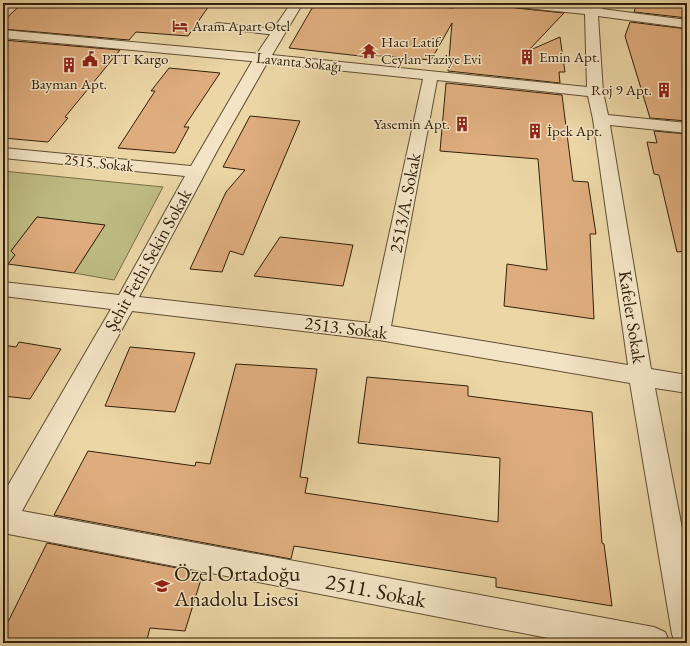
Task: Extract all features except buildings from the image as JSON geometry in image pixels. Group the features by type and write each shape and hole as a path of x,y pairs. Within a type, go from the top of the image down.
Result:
{"street":[{"name":"Şehit Fethi Sekin Sokak","path":"3,520 126,302 196,172 261,58 297,3"},
{"path":"516,3 596,7 687,24"},
{"name":"Kafeler Sokak","path":"596,7 595,92 601,119 641,377 687,634"},
{"name":"Lavanta Sokağı","path":"3,34 261,58 595,92"},
{"name":"2513/A. Sokak","path":"379,332 431,75"},
{"path":"601,119 687,128"},
{"name":"2515. Sokak","path":"3,152 196,172"},
{"name":"2513. Sokak","path":"3,290 126,302 379,332 687,384"},
{"name":"2511. Sokak","path":"3,520 654,643"}],"lane":[{"path":"217,26 278,32"}],"shaded area":[{"path":"3,171 163,187 114,280 74,273 105,225 37,217 11,251 15,255 3,272"}],"place":[{"name":"Aram Apart Otel","path":"180,26"},
{"name":"Hacı Latif Ceylan Taziye Evi","path":"369,51"},
{"name":"Emin Apt.","path":"527,57"},
{"name":"PTT Kargo","path":"90,59"},
{"name":"Bayman Apt.","path":"69,65"},
{"name":"Roj 9 Apt.","path":"664,90"},
{"name":"Yasemin Apt.","path":"462,124"},
{"name":"İpek Apt.","path":"535,131"},
{"name":"Özel Ortadoğu Anadolu Lisesi","path":"162,586"}]}
